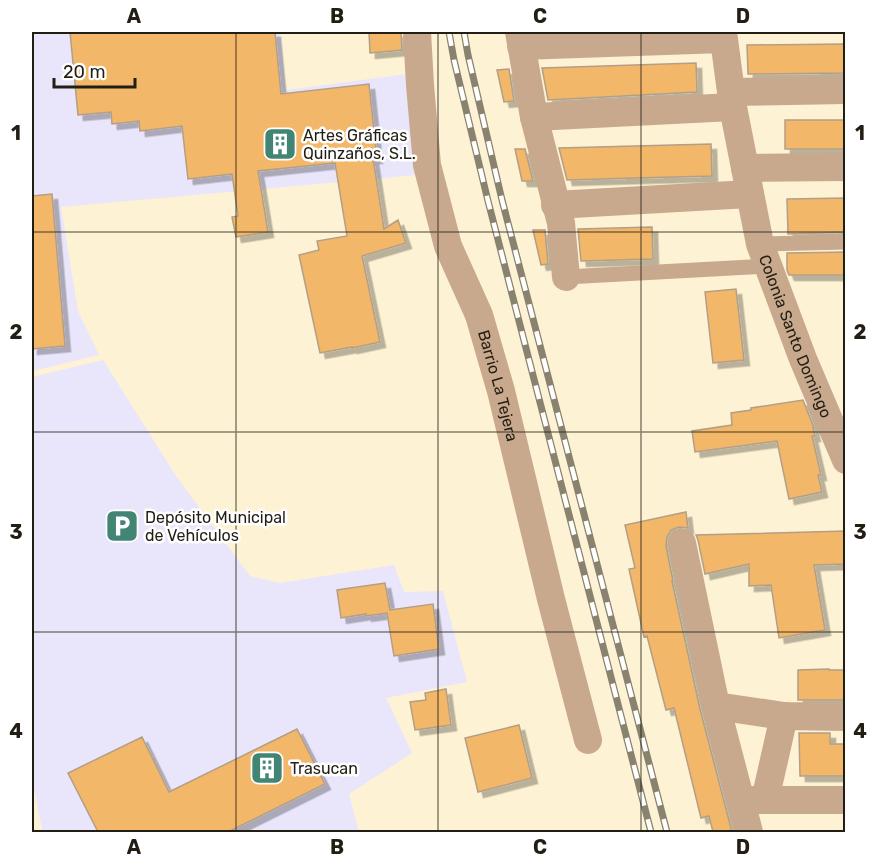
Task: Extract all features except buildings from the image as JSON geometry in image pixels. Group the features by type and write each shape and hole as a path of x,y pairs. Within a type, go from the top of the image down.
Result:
{"street":[{"name":"Barrio La Tejera","path":"417,32 427,165 448,246 479,315 501,391 588,740"},
{"name":"Colonia Santo Domingo","path":"566,276 561,223 534,117 520,39 723,35 747,181 764,255 803,359 846,460"},
{"path":"534,117 846,90"},
{"path":"555,205 846,167"},
{"path":"682,543 716,706 753,800"},
{"path":"716,706 784,716 846,717"},
{"path":"749,832 753,800 784,716"},
{"path":"753,800 846,800"}],"lane":[{"name":"Colonia Santo Domingo","path":"764,255 846,242"},
{"path":"566,276 764,255"}],"shaded area":[{"path":"32,32 280,32 286,90 407,74 417,175 61,207 78,311 99,355 32,371"},
{"path":"103,360 176,476 250,576 280,583 394,565 404,592 443,591 467,682 386,698 412,753 349,794 359,832 44,832 42,829 32,780 32,377"}],"railway":[{"path":"449,32 488,201 651,832"},
{"path":"464,32 502,200 667,832"}],"place":[{"name":"Artes Gráficas Quinzaños, S.L.","path":"280,144"},
{"name":"Depósito Municipal de Vehículos","path":"122,526"},
{"name":"Trasucan","path":"267,768"}]}
